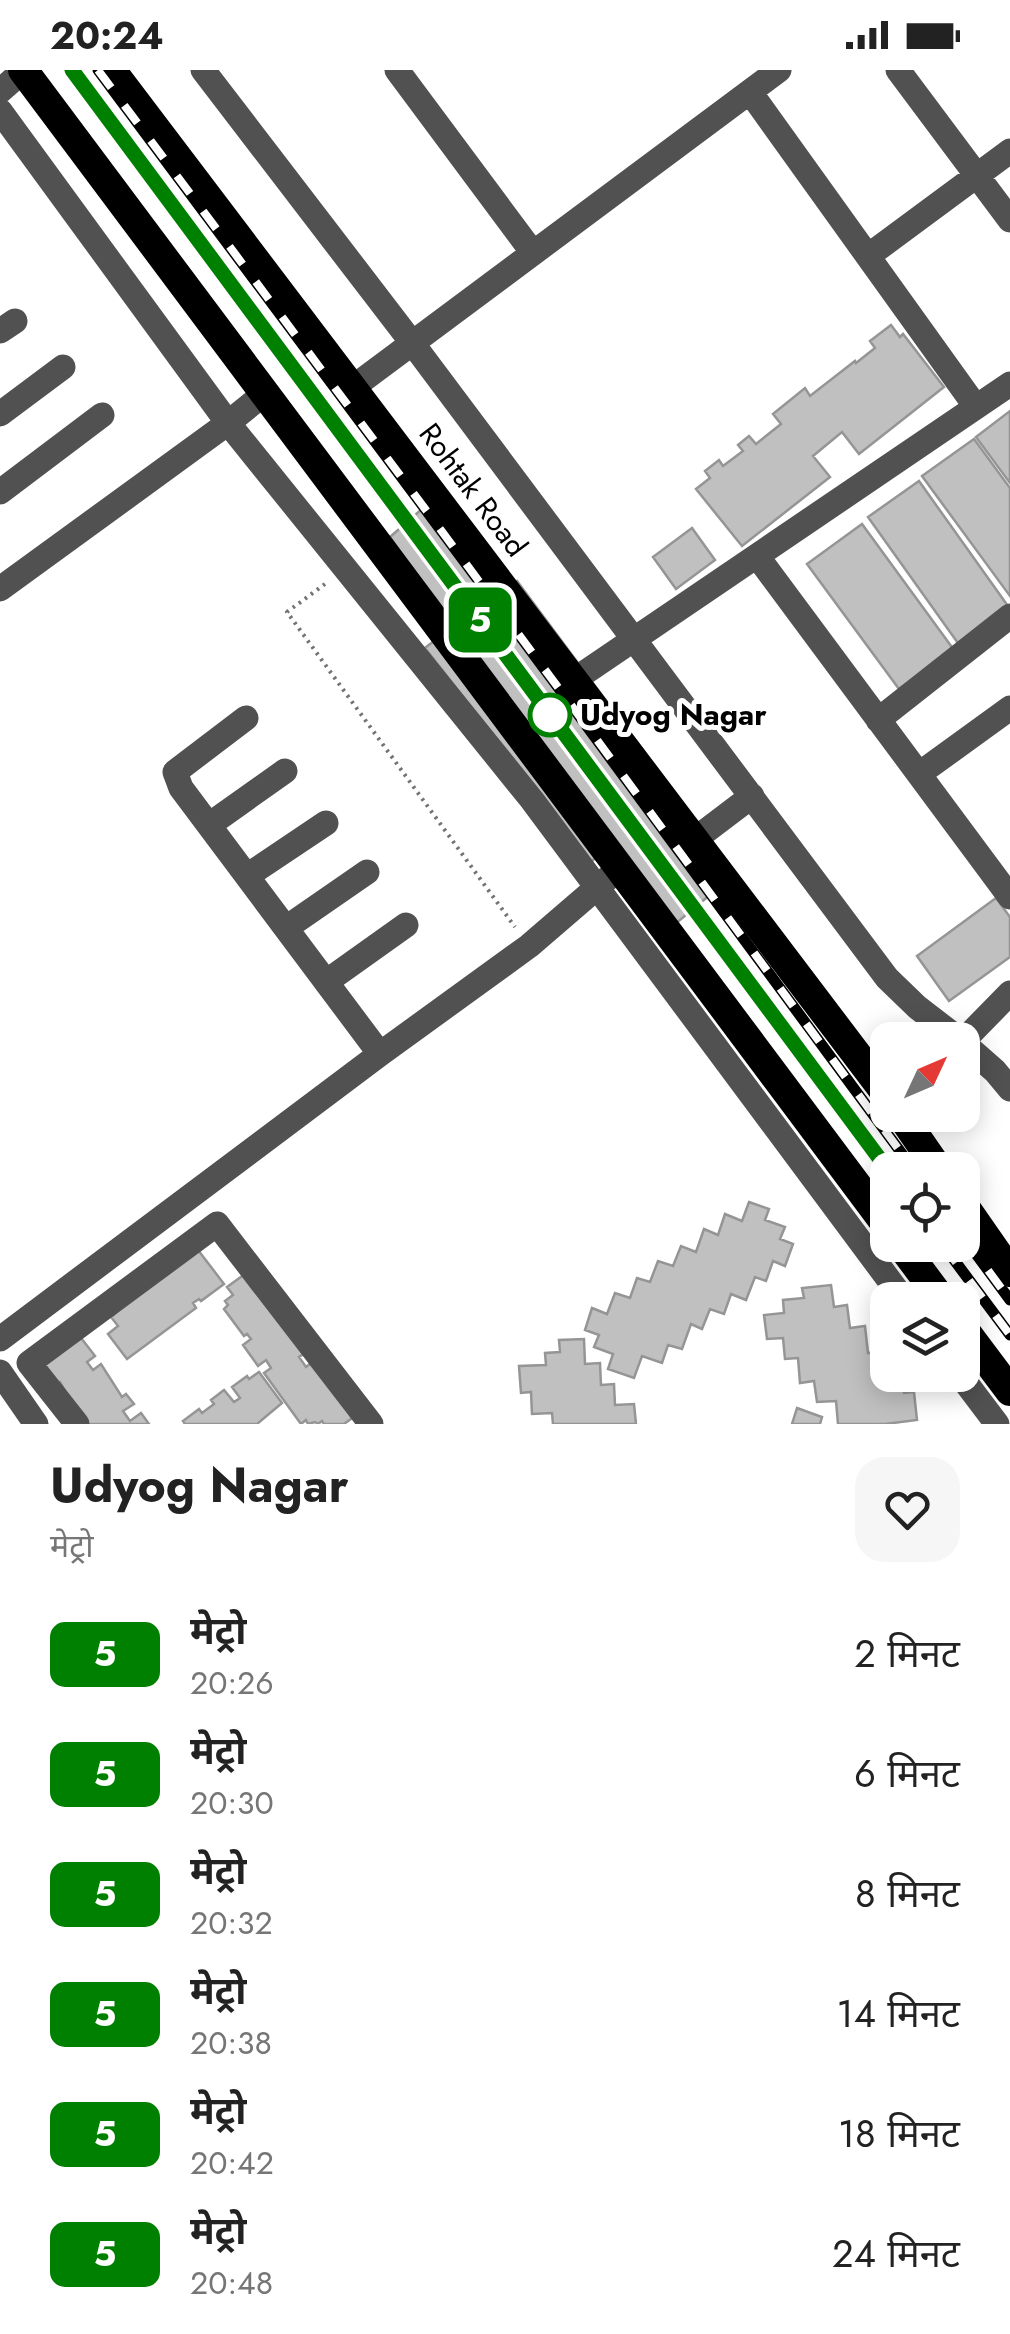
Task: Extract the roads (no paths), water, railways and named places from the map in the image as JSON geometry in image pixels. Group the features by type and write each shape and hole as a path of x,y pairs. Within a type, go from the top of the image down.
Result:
{"highway":[{"path":"24,70 265,394 609,878 870,1204"},
{"name":"Rohtak Road","path":"111,70 870,1072"},
{"path":"980,1229 1010,1272"},
{"path":"980,1352 1010,1391"}],"street":[{"path":"0,91 24,70"},
{"path":"203,70 887,978 938,1022"},
{"path":"396,70 534,253"},
{"path":"898,70 1010,220"},
{"path":"352,388 763,78 868,256 976,407"},
{"path":"0,111 228,423 532,800 609,878 891,1282"},
{"path":"868,256 1010,151"},
{"path":"0,414 63,367"},
{"path":"574,680 1010,384"},
{"path":"0,589 265,394"},
{"path":"0,492 102,415"},
{"path":"757,556 1010,897"},
{"path":"878,720 1010,616"},
{"path":"919,774 1010,708"},
{"path":"246,718 175,772 181,788 380,1054"},
{"path":"209,825 284,772"},
{"path":"694,840 752,796"},
{"path":"247,876 326,824"},
{"path":"286,928 367,872"},
{"path":"0,1338 529,946 609,878"},
{"path":"326,982 406,925"},
{"path":"980,1023 1010,993"},
{"path":"980,1057 1010,1089"},
{"path":"77,1424 29,1363 217,1224 370,1424"},
{"path":"0,1372 36,1424"},
{"path":"972,1392 996,1424"}],"railway":[{"path":"72,70 875,1152"},
{"path":"98,70 901,1152"},
{"path":"980,1259 1010,1300"},
{"path":"956,1262 1010,1335"}],"metro line":[{"name":"5","path":"72,70 875,1152"}],"place":[{"name":"Udyog Nagar","path":"550,715"}]}
